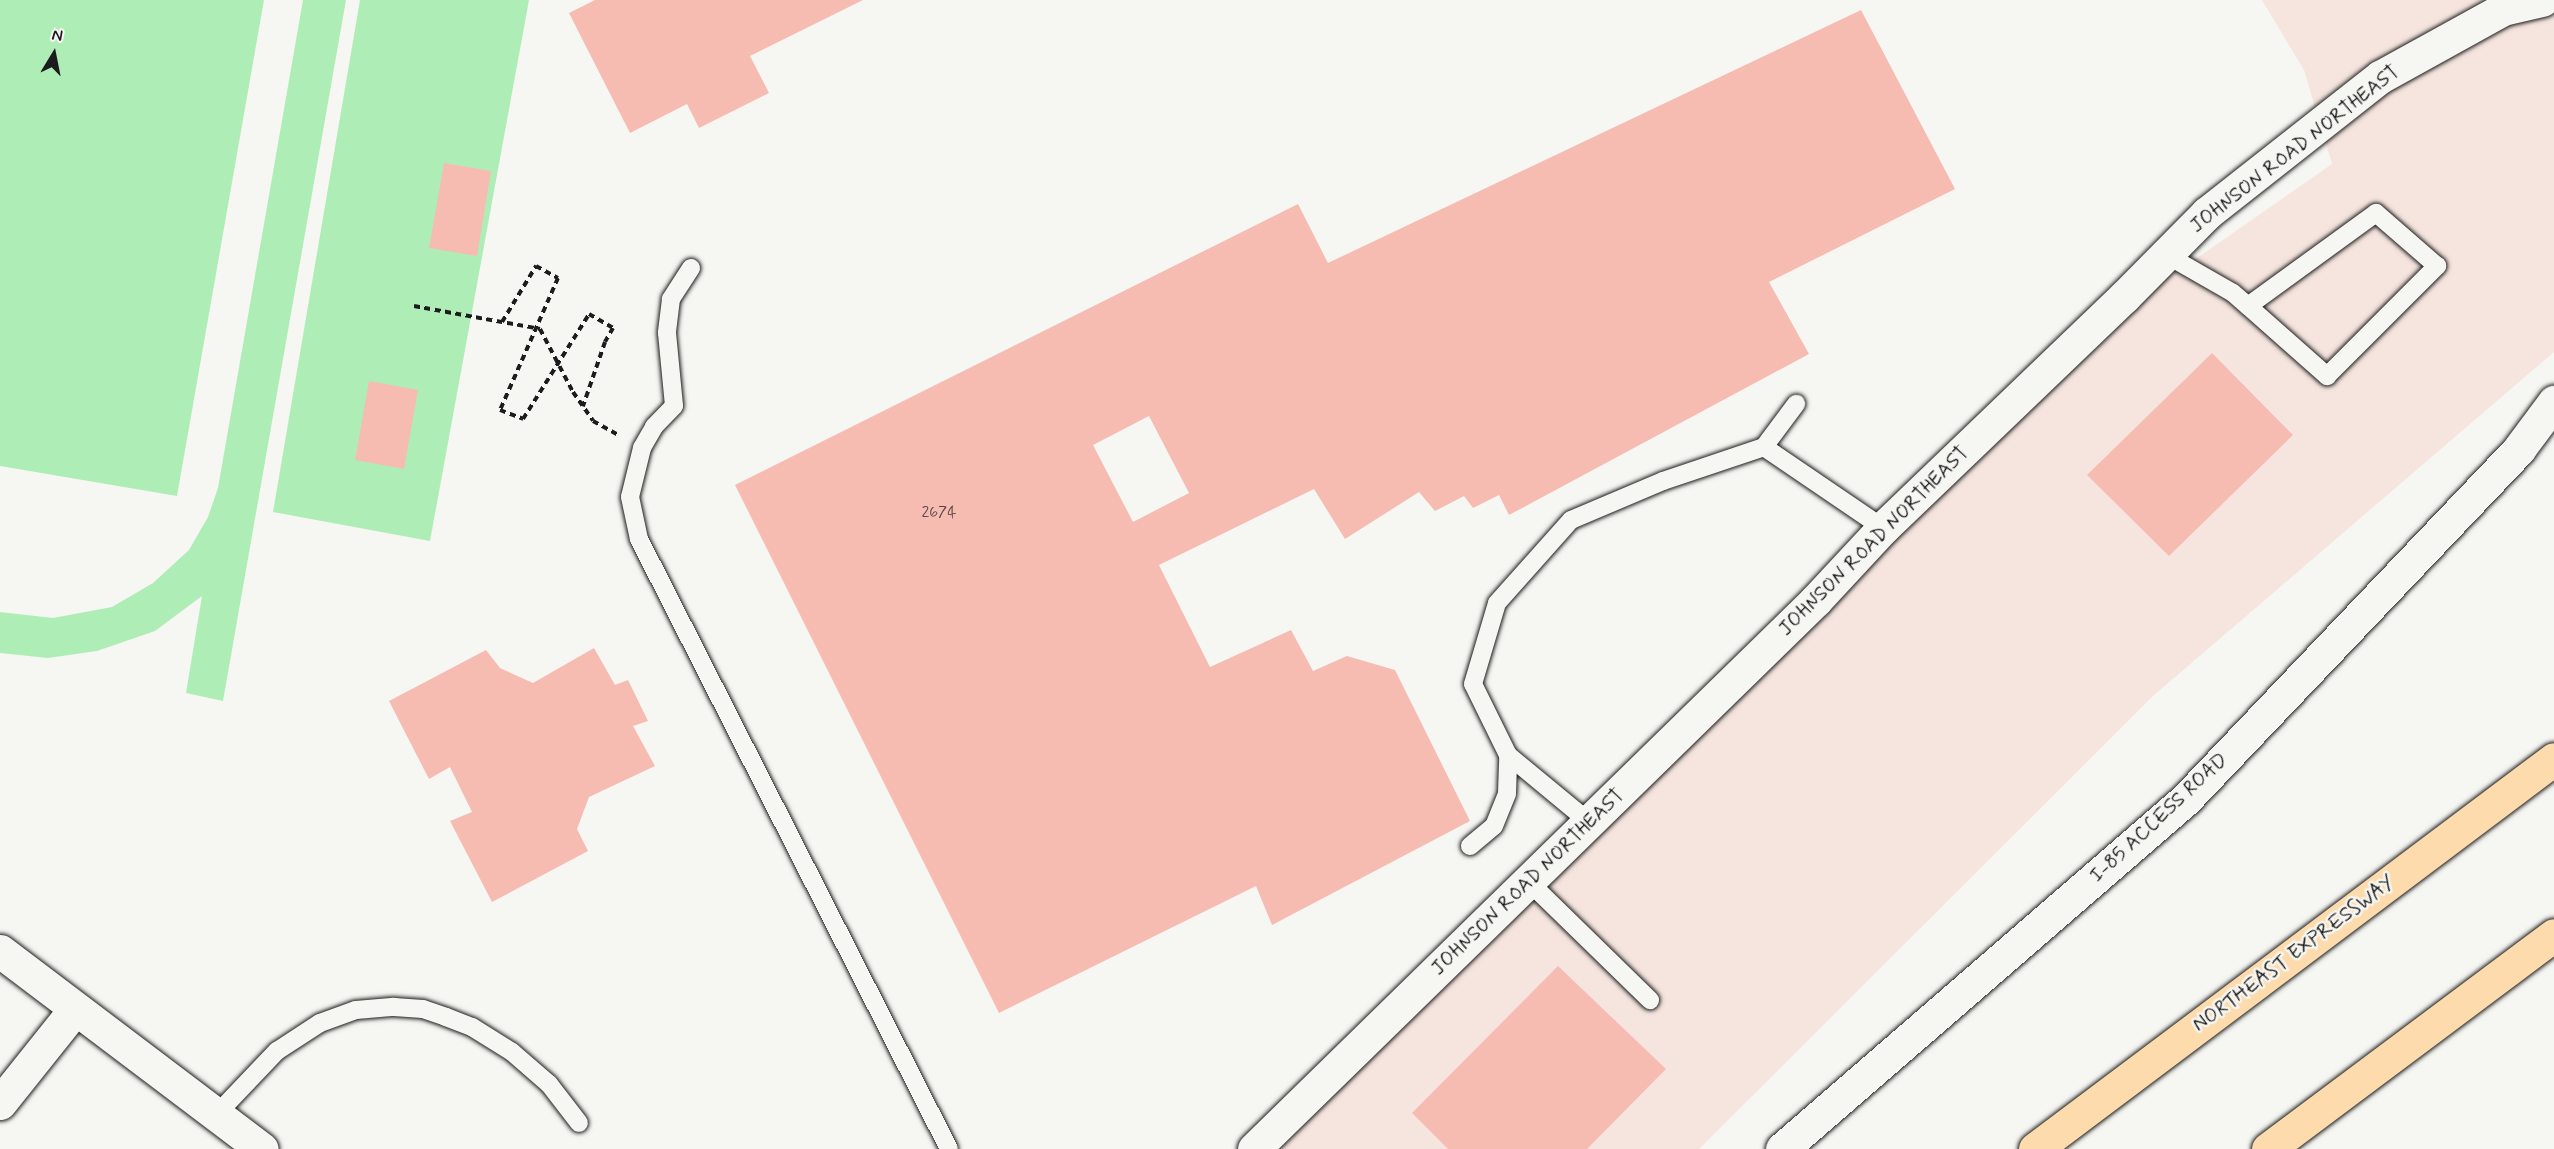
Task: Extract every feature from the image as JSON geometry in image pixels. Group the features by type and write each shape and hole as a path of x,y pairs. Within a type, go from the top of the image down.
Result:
{"highway":[{"name":"NORTHEAST EXPRESSWAY","path":"2035,1149 2554,759"},
{"path":"2268,1149 2554,935"}],"street":[{"name":"JOHNSON ROAD NORTHEAST","path":"1266,1146 1527,880 1816,600 1883,528 2206,213 2380,77 2503,9 2542,0"},
{"name":"I-85 ACCESS ROAD","path":"1782,1149 2186,799 2519,449 2554,402"},
{"path":"2519,449 2554,440"},
{"path":"0,951 215,1116 262,1149"},
{"path":"0,1103 75,1009"}],"lane":[{"path":"2165,254 2233,294 2327,376 2437,266 2376,213 2248,306"},
{"path":"691,268 671,299 667,333 674,406 654,427 642,448 630,497 639,539 949,1149"},
{"path":"1589,822 1508,755 1473,684 1497,603 1571,520 1663,481 1764,447 1796,404"},
{"path":"1764,447 1883,528"},
{"path":"1470,846 1494,826 1507,793 1508,755"},
{"path":"1527,880 1650,1000"},
{"path":"215,1116 277,1051 320,1023 356,1010 394,1007 423,1009 446,1017 472,1027 512,1052 549,1084 579,1123"}],"path":[{"path":"502,322 536,266 558,278 500,410 523,419 589,314 613,328 605,342 582,406"},
{"path":"414,306 540,329 582,406 593,421 642,448"}],"shaded area":[{"path":"2262,0 2554,0 2554,352 2153,696 1699,1149 1260,1149 2108,320 2332,164 2304,70"}],"green space":[{"path":"0,0 264,0 177,496 0,466"},
{"path":"303,0 346,0 223,701 186,693 202,596 155,631 97,651 48,658 0,653 0,612 53,618 112,607 153,583 189,550 208,517 218,488"},
{"path":"360,0 529,0 430,541 273,512"}],"building":[{"path":"595,0 863,0 750,56 769,93 699,128 687,104 630,133 569,13"},
{"path":"1861,10 1955,189 1769,282 1809,354 1509,515 1499,495 1473,508 1464,496 1435,511 1419,492 1345,539 1314,489 1159,565 1210,667 1291,630 1313,671 1347,656 1395,670 1470,821 1272,925 1256,886 999,1013 735,485 1298,204 1328,263","holes":["1149,416 1189,493 1133,522 1093,445"]},
{"path":"444,163 491,171 477,256 429,248"},
{"path":"2212,353 2293,435 2169,556 2087,475"},
{"path":"369,381 418,390 404,469 355,460"},
{"path":"594,648 615,685 628,680 648,721 633,726 655,766 589,797 577,829 588,851 492,902 450,821 472,812 450,767 429,779 389,701 486,650 500,668 533,683"},
{"path":"1558,966 1666,1069 1587,1149 1448,1149 1412,1113"}]}
